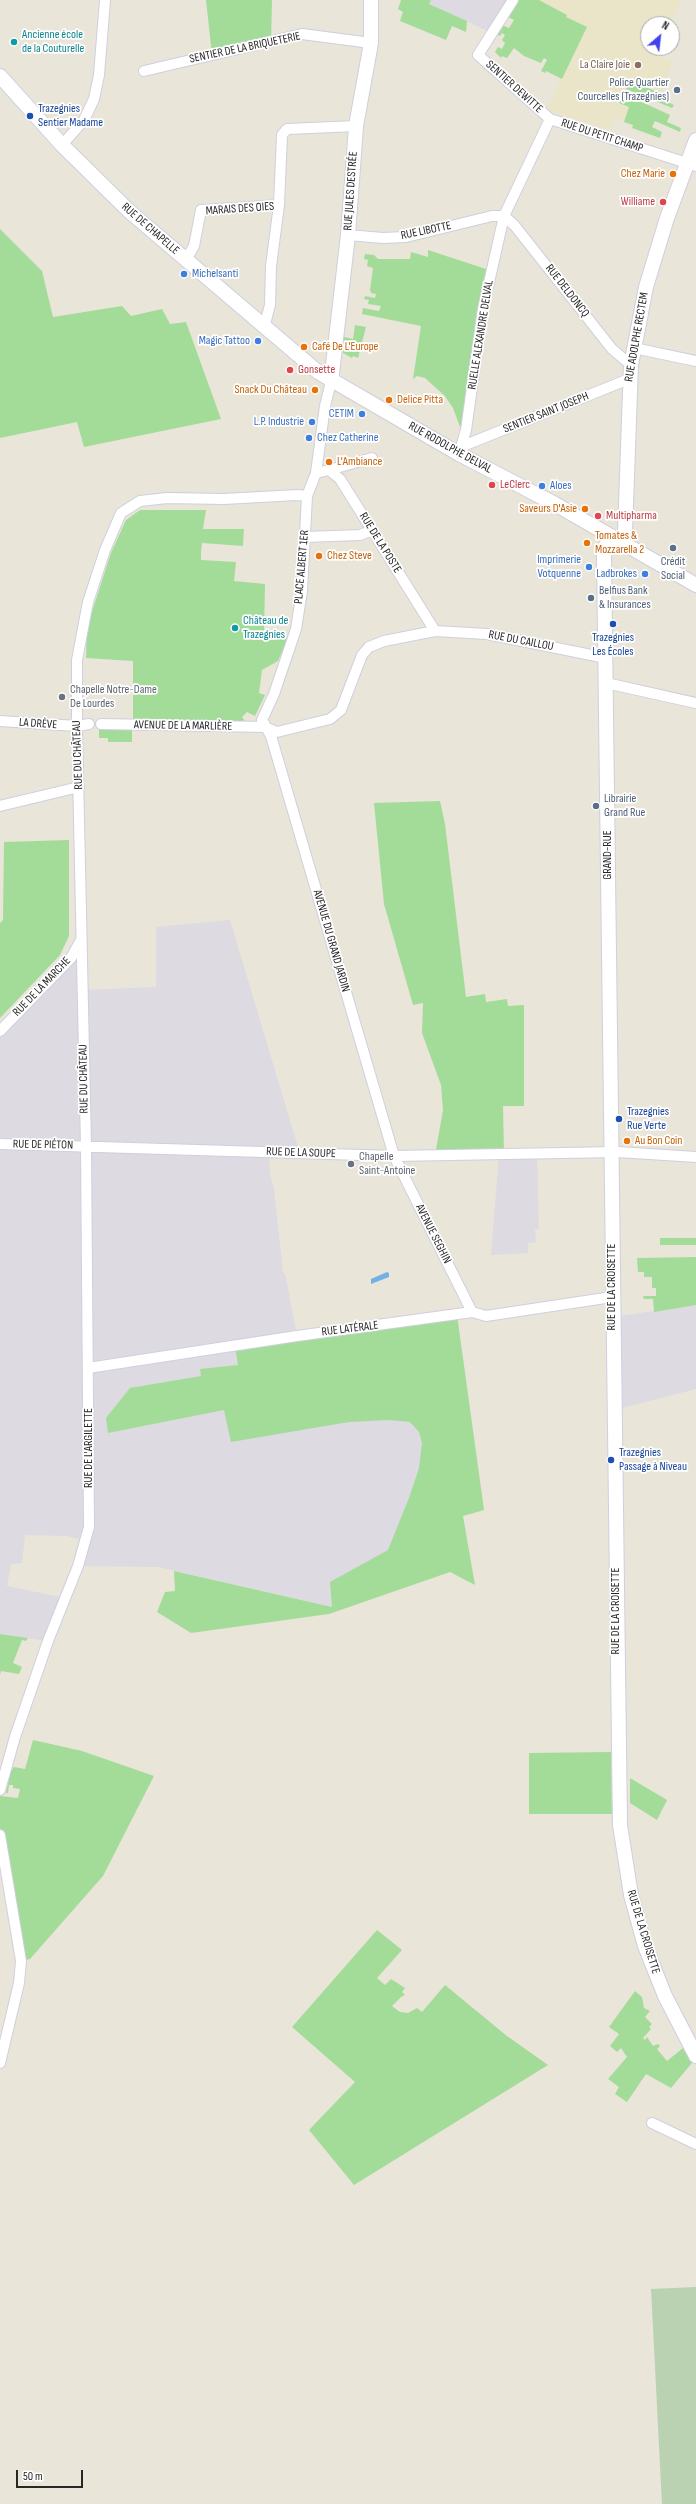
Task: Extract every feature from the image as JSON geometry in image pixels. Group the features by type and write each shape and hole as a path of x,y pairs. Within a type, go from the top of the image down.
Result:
{"main road":[{"name":"RUE JULES DESTRÉE","path":"332,382 348,235 356,126 371,42 371,0"},
{"name":"RUE DE CHAPELLE","path":"0,76 62,145 130,212 264,328 332,382"},
{"name":"RUE ADOLPHE RECTEM","path":"616,539 625,531 629,379 646,288 667,218 692,165 696,140"},
{"name":"RUE RODOLPHE DELVAL","path":"332,382 461,450 696,585"},
{"name":"GRAND-RUE","path":"612,1152 604,556 605,547 616,539"},
{"name":"RUE DE LA CROISETTE","path":"612,1152 612,1297 618,1734 622,1843 631,1895 647,1951 667,2001 696,2056"}],"street":[{"path":"62,145 84,120 94,99 99,75 104,0"},
{"name":"SENTIER DEWITTE","path":"513,0 478,55 550,119"},
{"name":"SENTIER DE LA BRIQUETERIE","path":"144,71 302,34 371,42"},
{"name":"RUE DU PETIT CHAMP","path":"504,216 550,119 692,165"},
{"path":"279,205 282,135 287,129 356,126"},
{"name":"MARAIS DES OIES","path":"186,260 194,246 201,210 279,205 272,266 270,305 264,328"},
{"name":"RUE LIBOTTE","path":"348,235 383,238 406,237 492,216 504,216"},
{"name":"RUE DELDONCQ","path":"504,216 515,226 612,349 631,365"},
{"name":"RUELLE ALEXANDRE DELVAL","path":"461,450 483,309 504,216"},
{"path":"634,348 696,361"},
{"name":"SENTIER SAINT JOSEPH","path":"461,450 629,379"},
{"name":"PLACE ALBERT 1ER","path":"265,727 262,720 274,694 296,629 302,591 307,496 316,473 325,406 332,382"},
{"path":"316,473 372,458"},
{"name":"RUE DE LA POSTE","path":"329,470 340,479 435,631"},
{"name":"RUE DU CHÂTEAU","path":"86,1146 77,726 77,660 80,638 96,577 121,513 140,501 167,498 224,499 297,494 307,496"},
{"path":"305,537 360,535 373,530"},
{"name":"RUE DU CAILLOU","path":"265,727 277,732 330,719 341,710 362,655 369,647 384,641 435,631 487,634 606,658"},
{"path":"606,683 696,703"},
{"name":"LA DRÈVE","path":"0,722 77,726"},
{"path":"77,726 89,724"},
{"name":"AVENUE DE LA MARLIÈRE","path":"101,724 265,727"},
{"name":"AVENUE DU GRAND JARDIN","path":"265,727 271,736 394,1156"},
{"path":"0,806 79,787"},
{"name":"RUE DE LA MARCHE","path":"0,1031 71,958 81,940"},
{"name":"RUE DE PIÉTON","path":"0,1144 86,1146"},
{"name":"RUE DE LA SOUPE","path":"86,1146 394,1156 612,1152 696,1157"},
{"name":"RUE DE L'ARGILETTE","path":"0,1790 15,1737 48,1641 87,1541 89,1527 86,1146"},
{"name":"AVENUE SEGHIN","path":"394,1156 472,1312"},
{"name":"RUE LATÉRALE","path":"88,1368 297,1336 472,1312 486,1316 612,1297"},
{"path":"0,1835 21,1961 19,1983 0,2064"},
{"path":"652,2123 696,2144"}],"shaded area":[{"path":"431,0 510,0 490,32 429,4"},
{"path":"527,0 681,0 674,16 640,16 640,56 658,56 673,61 661,92 630,79 620,101 632,105 625,121 614,118 610,130 546,110 585,30"},
{"path":"230,920 300,1154 269,1152 270,1174 274,1190 283,1273 285,1273 297,1336 457,1315 484,1510 463,1516 332,1607 158,1567 78,1566 86,1541 67,1536 25,1535 22,1563 11,1564 7,1586 65,1598 48,1641 0,1634 0,1031 81,940 83,990 156,987 156,927"},
{"path":"537,1153 539,1229 535,1229 536,1242 528,1243 528,1253 491,1255 499,1154"},
{"path":"696,1305 696,1389 614,1410 612,1317"}],"green space":[{"path":"206,0 272,0 271,41 212,55"},
{"path":"401,0 431,0 429,4 467,21 466,32 452,26 446,40 400,21 403,12 398,9"},
{"path":"517,0 539,0 567,15 566,17 587,27 562,79 546,71 545,73 541,71 547,60 544,58 541,63 524,56 514,48 507,58 502,56 501,58 495,52 498,47 502,49 505,43 502,40 505,35 502,33 500,36 496,34 502,25 509,28 514,20 506,16"},
{"path":"630,80 666,96 663,100 674,105 672,108 626,89"},
{"path":"624,94 670,115 667,122 681,128 680,132 655,121 652,127 662,132 660,138 632,128 633,125 624,122 629,107 619,103"},
{"path":"0,229 42,271 53,317 122,306 131,316 162,309 170,324 186,322 221,419 84,447 77,422 0,438"},
{"path":"428,250 489,270 462,432 453,408 445,396 425,378 417,376 413,379 421,326 362,314 363,308 379,311 381,306 368,304 369,300 364,299 365,296 375,298 376,294 371,293 370,290 373,268 367,266 368,260 364,259 365,254 374,255 378,259 410,259 411,252 428,257"},
{"path":"355,325 366,327 358,358 353,356 352,358 343,353 344,337 353,339"},
{"path":"140,510 206,510 203,529 244,529 243,546 202,543 201,560 236,562 234,581 265,584 264,634 288,638 278,661 262,670 259,693 265,695 255,716 247,712 242,717 247,724 133,721 133,661 86,658 87,627 111,553 126,520"},
{"path":"99,729 132,729 132,742 108,742 108,738 99,738"},
{"path":"440,801 445,824 466,997 485,994 486,1002 507,999 508,1006 524,1005 524,1106 503,1106 504,1154 435,1155 443,1110 441,1085 422,1033 423,1003 413,1005 384,904 374,803"},
{"path":"69,840 69,936 60,955 0,1018 0,923 3,920 4,842"},
{"path":"660,1238 696,1238 696,1245 660,1245"},
{"path":"696,1257 696,1305 654,1312 653,1299 644,1299 643,1296 656,1296 656,1288 652,1288 652,1277 644,1277 644,1272 638,1272 637,1258"},
{"path":"457,1315 484,1510 463,1516 475,1585 450,1572 329,1614 191,1633 157,1612 165,1592 175,1591 174,1571 332,1607 330,1582 388,1550 409,1498 419,1468 422,1443 419,1432 410,1422 389,1420 349,1422 231,1442 224,1410 108,1433 106,1418 130,1388 201,1376 200,1369 238,1365 235,1346"},
{"path":"0,1634 28,1638 26,1641 22,1640 13,1663 22,1667 19,1674 1,1671 0,1675"},
{"path":"33,1740 82,1751 154,1776 103,1876 30,1959 21,1961 0,1835 0,1796 18,1798 20,1789 13,1788 13,1785 9,1785 8,1793 6,1793 10,1773 14,1767 25,1769"},
{"path":"611,1752 612,1814 529,1814 529,1753"},
{"path":"630,1778 667,1800 657,1820 630,1803"},
{"path":"377,1930 402,1950 377,1978 385,1985 391,1979 405,1988 402,1992 405,1995 392,2006 400,2012 408,2013 417,2008 422,2012 445,1985 507,2036 548,2065 354,2185 309,2130 355,2082 292,2027"},
{"path":"635,1991 642,1997 644,2008 650,2011 645,2017 652,2024 649,2027 651,2029 643,2038 645,2040 647,2037 653,2046 658,2044 660,2046 657,2049 667,2061 683,2048 692,2063 671,2088 646,2074 627,2102 615,2094 619,2087 608,2079 627,2057 621,2048 617,2052 610,2046 619,2034 609,2027"},
{"path":"696,2287 696,2504 662,2504 651,2289"}],"water":[{"path":"387,1272 389,1273 389,1277 371,1284 371,1279"}],"place":[{"name":"Ancienne école de la Couturelle","path":"14,42"},
{"name":"La Claire Joie","path":"638,65"},
{"name":"Police Quartier Courcelles (Trazegnies)","path":"677,90"},
{"name":"Trazegnies Sentier Madame","path":"30,116"},
{"name":"Chez Marie","path":"673,174"},
{"name":"Williame","path":"663,202"},
{"name":"Michelsanti","path":"184,274"},
{"name":"Magic Tattoo","path":"258,341"},
{"name":"Café De L'Europe","path":"304,347"},
{"name":"Gonsette","path":"290,370"},
{"name":"Snack Du Château","path":"315,390"},
{"name":"Delice Pitta","path":"389,400"},
{"name":"CETIM","path":"362,414"},
{"name":"L.P. Industrie","path":"312,422"},
{"name":"Chez Catherine","path":"309,438"},
{"name":"L'Ambiance","path":"329,462"},
{"name":"LeClerc","path":"492,485"},
{"name":"Aloes","path":"542,486"},
{"name":"Saveurs D'Asie","path":"585,509"},
{"name":"Multipharma","path":"598,516"},
{"name":"Tomates & Mozzarella 2","path":"587,543"},
{"name":"Crédit Social","path":"673,548"},
{"name":"Chez Steve","path":"319,556"},
{"name":"Imprimerie Votquenne","path":"589,567"},
{"name":"Ladbrokes","path":"645,574"},
{"name":"Belfius Bank & Insurances","path":"591,598"},
{"name":"Trazegnies Les Écoles","path":"613,624"},
{"name":"Château de Trazegnies","path":"235,628"},
{"name":"Chapelle Notre-Dame De Lourdes","path":"62,697"},
{"name":"Librairie Grand Rue","path":"596,806"},
{"name":"Trazegnies Rue Verte","path":"619,1119"},
{"name":"Au Bon Coin","path":"627,1141"},
{"name":"Chapelle Saint-Antoine","path":"351,1164"},
{"name":"Trazegnies Passage à Niveau","path":"611,1460"}]}
